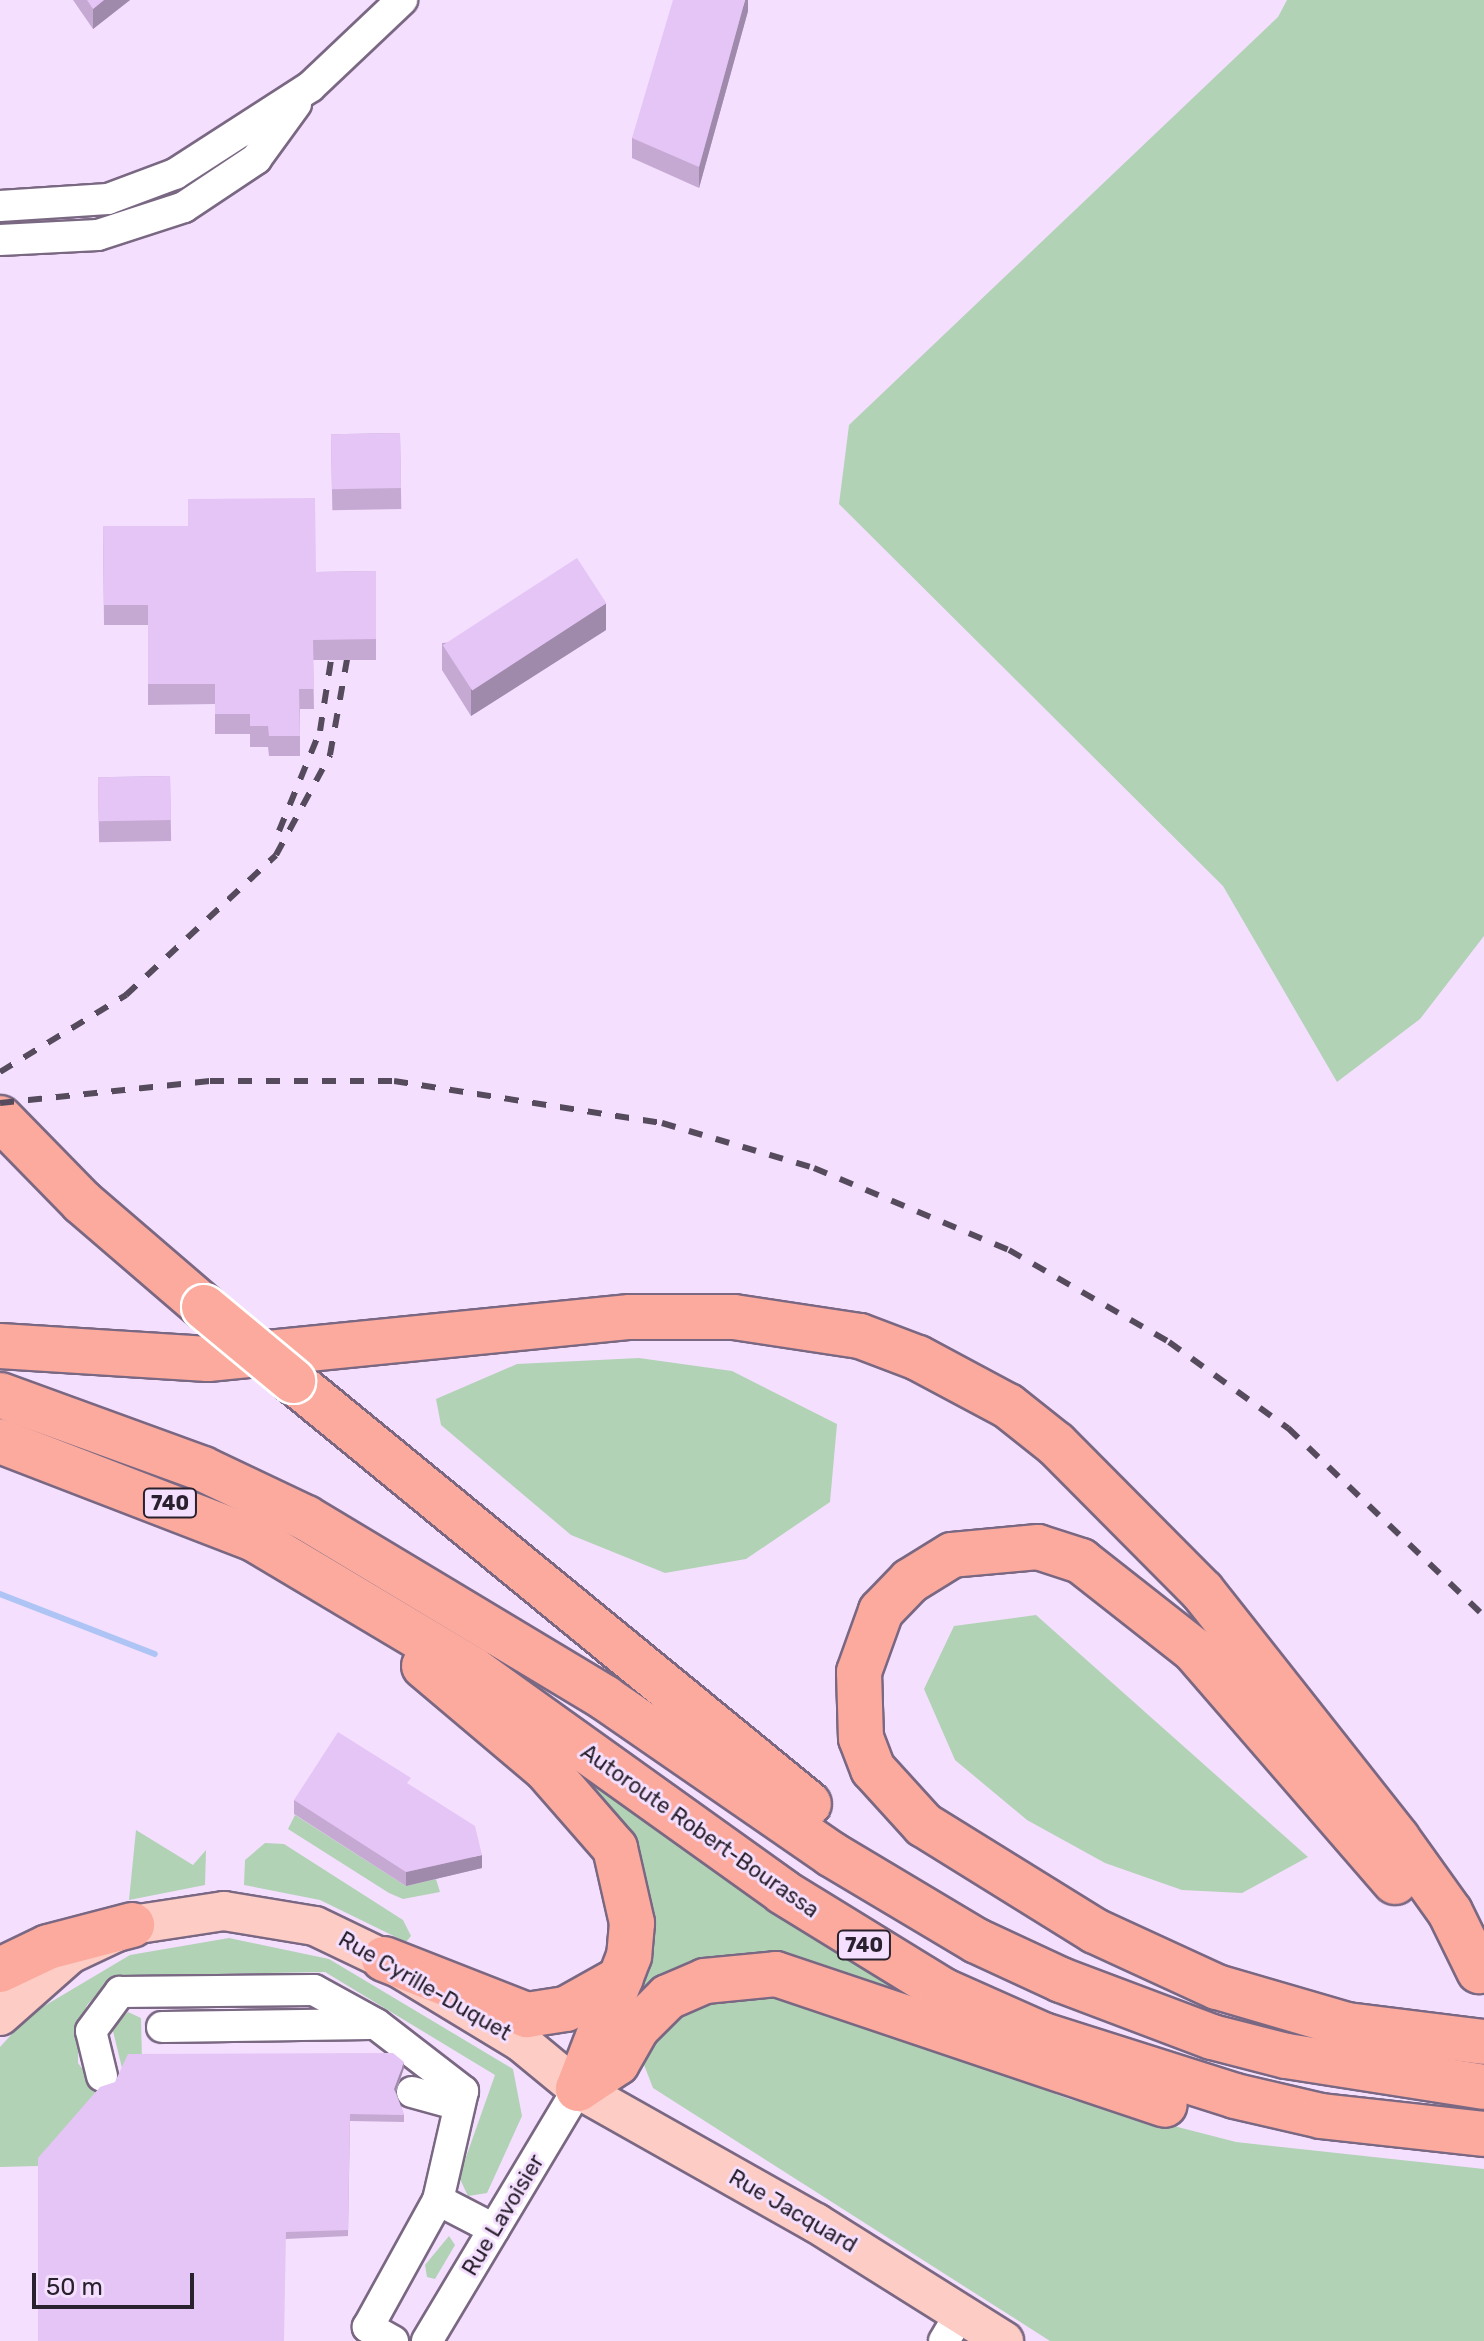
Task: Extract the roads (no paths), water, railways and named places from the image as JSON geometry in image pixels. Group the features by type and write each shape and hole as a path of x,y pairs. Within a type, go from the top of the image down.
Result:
{"highway":[{"path":"0,1118 44,1165 204,1307 776,1780 912,1872 977,1941"},
{"path":"0,1346 208,1359 630,1317 734,1317 860,1336 918,1358 1008,1406 1056,1444 1202,1591 1397,1838 1450,1912 1482,1975"},
{"name":"740","path":"0,1395 203,1469 306,1518 508,1636 831,1854 977,1941 1212,2037 1368,2073 1481,2087"},
{"name":"Autoroute Robert-Bourassa","path":"0,1441 256,1540 330,1588 472,1669 783,1892 942,1990 1043,2035 1235,2096 1321,2116 1478,2144"},
{"path":"1482,1975 1431,1929 1194,1650 1081,1561 1038,1547 952,1555 910,1581 881,1611 859,1672 861,1738 887,1789 924,1825 1095,1931 1217,1987 1347,2025 1484,2042"},
{"path":"330,1588 585,1807 615,1848 627,1887 632,1923 621,1978 578,2089"},
{"path":"0,1970 48,1947 132,1925"},
{"path":"384,1959 527,2015 566,2009 621,1978"},
{"path":"578,2089 617,2063 637,2028 668,1997 717,1979 776,1974 1154,2102 1323,2137 1478,2144"}],"main road":[{"name":"Rue Cyrille-Duquet","path":"0,2016 60,1961 132,1925 201,1912 268,1914 339,1935 384,1959 521,2042 578,2089"},
{"name":"Rue Jacquard","path":"578,2089 952,2327 1004,2341"}],"street":[{"path":"0,240 98,235 195,202 256,159 310,87 402,0"},
{"path":"0,206 131,192 198,161 310,87"},
{"path":"102,2076 91,2031 120,1992 314,1990 376,2024 463,2091 438,2200 368,2327 393,2341"},
{"path":"162,2027 376,2024"},
{"name":"Rue Lavoisier","path":"427,2341 578,2089"},
{"path":"412,2092 459,2105"},
{"path":"438,2200 494,2229"}],"waterway":[{"path":"0,1594 155,1654"}],"railway":[{"path":"279,831 320,731 331,660"},
{"path":"0,1072 126,995 276,855 330,755 347,660"},
{"path":"0,1103 210,1081 394,1081 662,1123 814,1168 1009,1250 1169,1342 1288,1428 1484,1616"}]}
